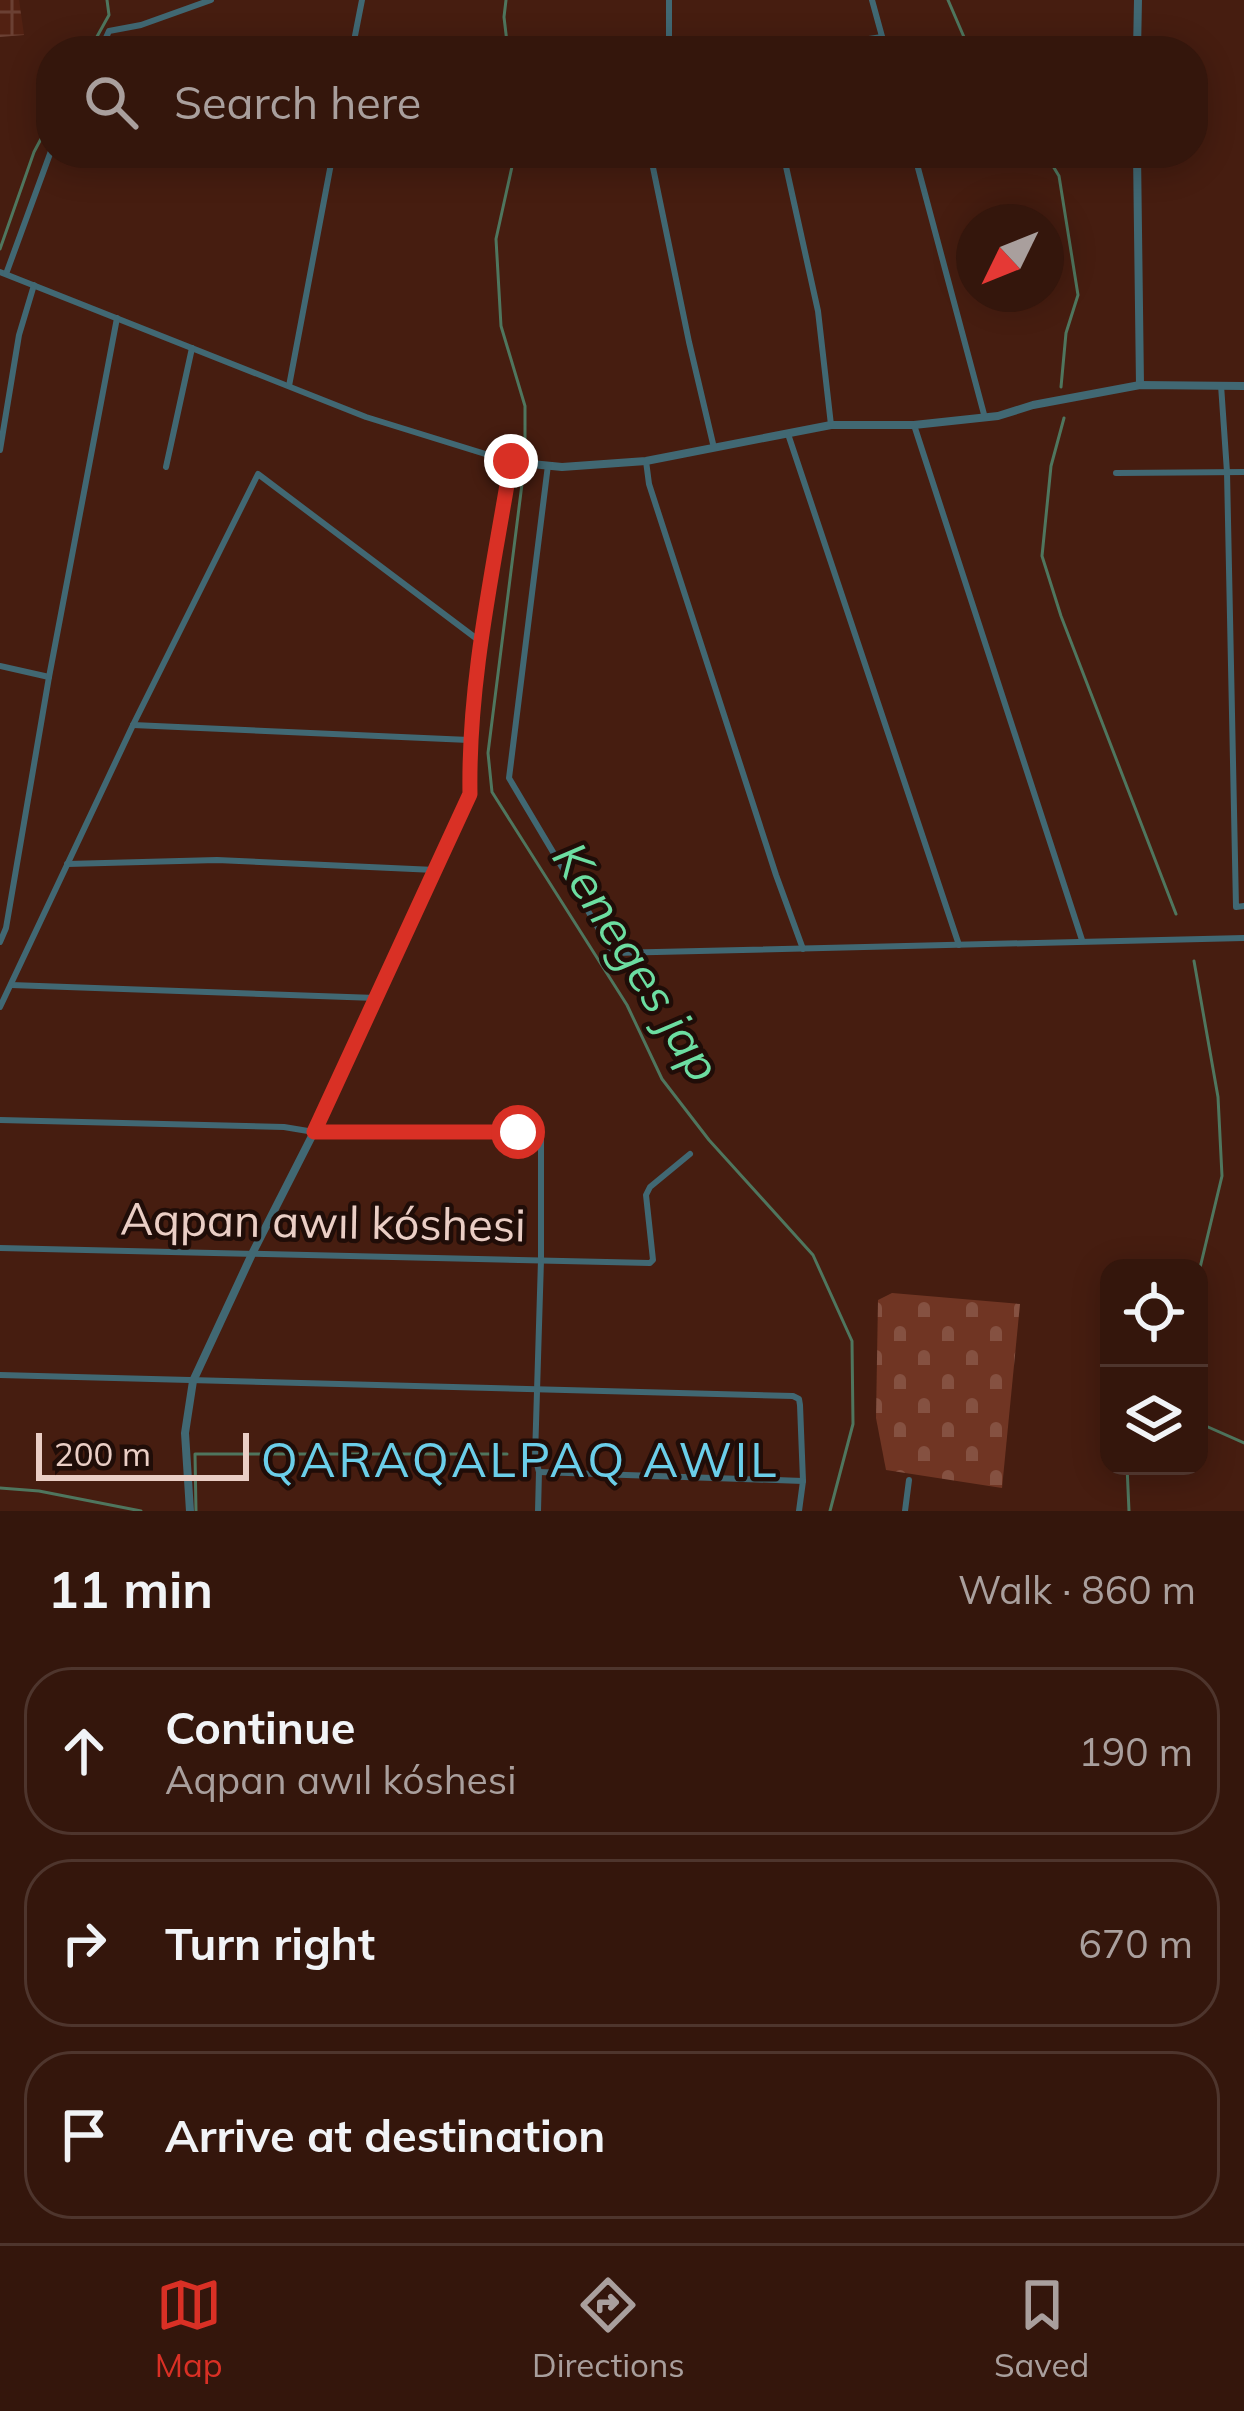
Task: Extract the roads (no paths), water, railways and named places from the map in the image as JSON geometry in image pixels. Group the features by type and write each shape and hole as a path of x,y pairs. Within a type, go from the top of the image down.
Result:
{"street":[{"path":"107,36 109,31 211,0"},
{"path":"355,36 362,0"},
{"path":"669,0 670,36"},
{"path":"872,0 882,36"},
{"path":"1137,36 1138,0"},
{"path":"44,168 3,273 367,416 511,461 548,465 646,461 831,425 914,425 985,418 1140,385 1244,386"},
{"path":"289,386 330,168"},
{"path":"653,168 714,448"},
{"path":"787,168 818,310 831,425"},
{"path":"918,168 985,418"},
{"path":"1137,168 1140,385"},
{"path":"0,450 19,335 34,285"},
{"path":"0,942 117,318"},
{"path":"166,467 192,347"},
{"path":"1221,385 1237,907 1244,906"},
{"path":"914,425 1082,940"},
{"path":"788,434 959,945"},
{"path":"190,1511 185,1432 193,1381 470,794 469,740 481,642 511,461"},
{"path":"646,461 649,484 803,950"},
{"path":"548,465 509,778 613,952 1244,938"},
{"path":"1116,473 1244,472"},
{"path":"0,1007 258,474 481,642"},
{"path":"0,666 49,677"},
{"path":"133,725 469,740"},
{"path":"1232,726 1244,726"},
{"path":"66,864 218,860 435,870"},
{"path":"10,985 376,998"},
{"name":"Aqpan awıl kóshesi","path":"0,1120 284,1127 314,1132 535,1134 541,1139 541,1260"},
{"name":"Aqpan awıl kóshesi","path":"0,1248 645,1263 652,1260 646,1195 690,1154"},
{"path":"538,1511 535,1456 541,1260"},
{"path":"0,1375 793,1396 800,1405 799,1511"},
{"path":"538,1472 802,1481"},
{"path":"905,1511 909,1480"}],"waterway":[{"path":"97,36 109,15 107,0"},
{"name":"Keneges jap","path":"506,0 506,36"},
{"path":"948,0 964,36"},
{"path":"0,249 36,148"},
{"name":"Keneges jap","path":"512,168 496,239 501,326 525,406 525,451"},
{"path":"1054,168 1078,295 1066,333 1061,387"},
{"path":"1064,418 1051,466 1042,556 1176,914"},
{"name":"Keneges jap","path":"523,476 488,753 492,792 627,1005 662,1079 709,1140 813,1255 852,1341 853,1424 830,1511"},
{"path":"1194,961 1218,1097 1222,1176 1202,1259"},
{"path":"1208,1427 1244,1443"},
{"path":"196,1511 195,1454 507,1454"},
{"path":"1127,1475 1129,1511"},
{"path":"0,1488 141,1511"}],"district":[{"name":"QARAQALPAQ AWIL","path":"520,1460"}]}
